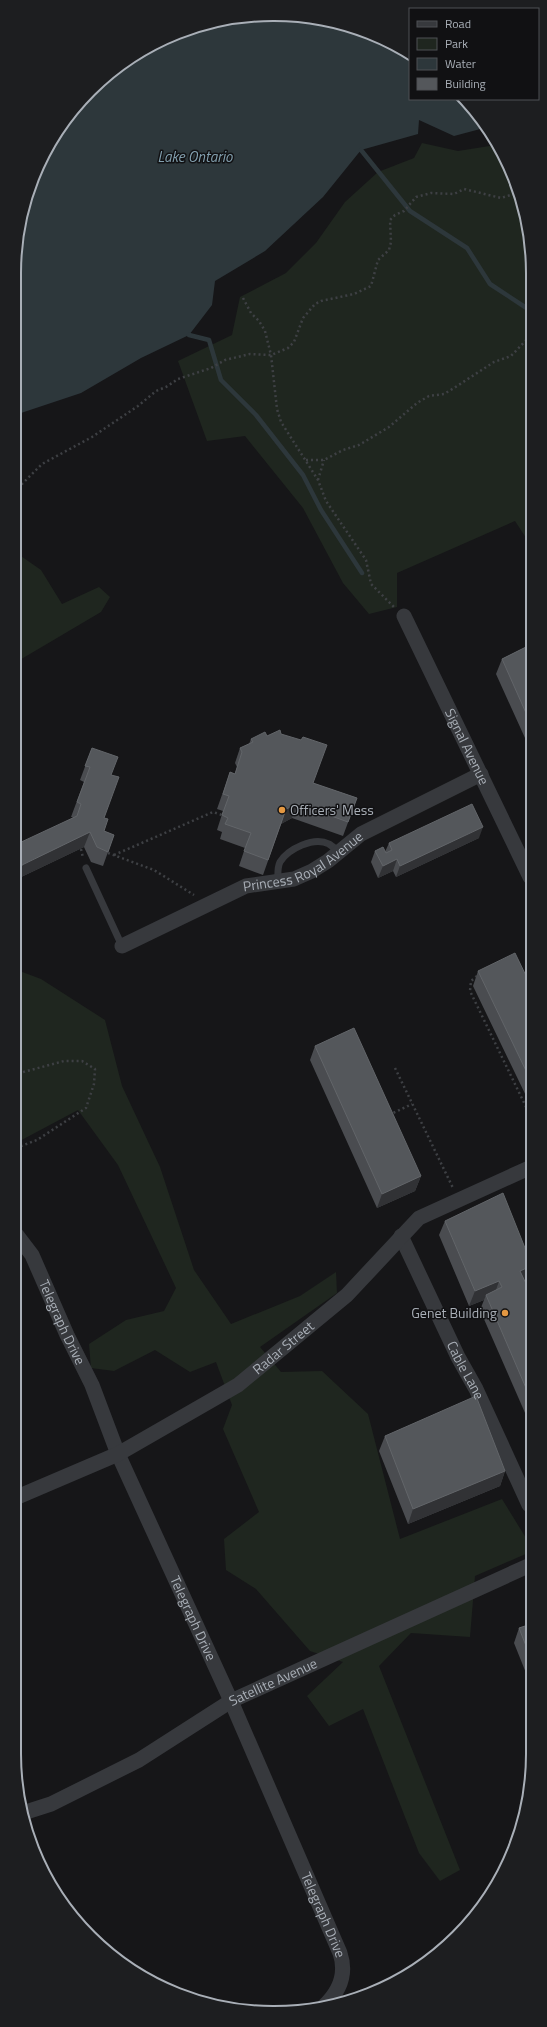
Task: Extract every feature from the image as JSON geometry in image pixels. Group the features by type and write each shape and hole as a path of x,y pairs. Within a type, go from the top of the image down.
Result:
{"street":[{"name":"Signal Avenue","path":"404,616 526,869"},
{"name":"Princess Royal Avenue","path":"122,946 246,886 278,880 294,879 312,871 328,861 361,834 481,774"},
{"name":"Radar Street","path":"21,1495 118,1454 238,1385 347,1294 419,1218 526,1169"},
{"name":"Cable Lane","path":"401,1236 458,1357 476,1389 526,1498"},
{"name":"Telegraph Drive","path":"21,1241 32,1255 67,1335 92,1385 118,1454 231,1701 342,1960 341,1982 330,1999"},
{"name":"Satellite Avenue","path":"28,1811 51,1804 139,1760 231,1701 526,1567"}],"lane":[{"path":"278,880 280,863 294,849 303,845 321,842 329,844 338,852"},
{"path":"86,868 122,946"}],"path":[{"path":"21,485 42,464 92,437 138,406 150,395 178,379 211,368 225,360 250,354 271,354 288,348 294,342 303,318 315,304 321,301 354,294 371,286 378,260 389,250 391,242 390,220 394,215 404,211 416,197 431,193 454,194 464,189 500,198 514,195"},
{"path":"244,298 251,313 259,321 265,331 271,354 277,409 281,422 318,480 326,501 366,560 371,584 404,616"},
{"path":"306,460 324,460 343,450 359,445 389,427 417,402 430,396 444,394 494,362 510,356 526,340"},
{"path":"318,480 324,460"},
{"path":"114,855 213,812 222,815"},
{"path":"108,853 154,870 208,904"},
{"path":"479,975 471,981 470,991 526,1107"},
{"path":"21,1073 64,1061 82,1061 95,1070 94,1084 86,1108 37,1140 21,1146"},
{"path":"395,1068 455,1192"},
{"path":"383,1118 412,1104"}],"green space":[{"path":"422,143 458,151 491,146 513,192 524,241 526,274 526,538 515,521 397,573 397,607 369,614 343,583 303,508 245,436 207,441 178,361 232,335 240,297 286,273 316,243 345,202 378,172 414,158"},
{"path":"21,556 41,570 62,604 99,587 110,597 101,612 21,659"},
{"path":"21,972 41,979 105,1020 122,1086 160,1167 194,1270 231,1324 300,1296 336,1272 337,1293 260,1347 281,1372 322,1371 368,1414 400,1539 502,1499 526,1538 526,1554 475,1576 470,1637 411,1633 379,1666 460,1870 440,1881 419,1853 363,1709 329,1726 307,1696 343,1662 310,1651 256,1589 226,1570 224,1539 259,1512 223,1429 232,1405 216,1362 190,1372 155,1350 114,1371 91,1368 89,1344 126,1320 164,1311 176,1288 118,1165 78,1110 21,1140"}],"water":[{"name":"Lake Ontario","path":"274,21 306,23 323,26 355,34 370,40 409,61 409,100 457,100 480,129 454,136 419,120 418,134 361,150 323,197 265,251 215,281 212,305 189,335 141,358 81,393 21,413 21,274 23,241 34,192 55,147 73,120 95,95 120,73 133,64 177,40 192,34 224,26 241,23"}],"building":[{"path":"526,647 526,713 502,659"},
{"name":"Officers' Mess","path":"280,730 281,734 301,740 303,737 327,745 313,783 357,798 348,822 298,804 286,809 268,860 244,851 251,833 225,824 228,818 222,815 229,796 223,794 230,772 235,774 242,752 240,748 253,742 251,739 265,732 267,736"},
{"path":"92,748 118,757 111,775 119,777 104,818 108,819 104,831 114,835 108,852 97,847 90,832 22,865 21,868 21,842 77,816 81,804 77,802 90,767 85,766"},
{"path":"472,804 483,827 400,866 397,859 383,866 375,851 383,847 386,853 392,850 389,843"},
{"path":"515,953 526,976 526,1071 478,971"},
{"path":"354,1028 421,1176 382,1194 315,1046"},
{"name":"Genet Building","path":"503,1193 526,1250 526,1268 520,1271 526,1284 526,1388 486,1295 502,1287 499,1281 475,1291 445,1221"},
{"path":"476,1396 505,1471 413,1509 385,1436"},
{"path":"526,1626 526,1646 519,1628"}],"waterway":[{"path":"361,150 410,211 467,248 490,284 526,308"},
{"path":"189,335 209,340 221,380 256,415 303,475 321,510 362,573"}],"place":[{"name":"Officers' Mess","path":"282,810"},
{"name":"Genet Building","path":"505,1313"}]}
